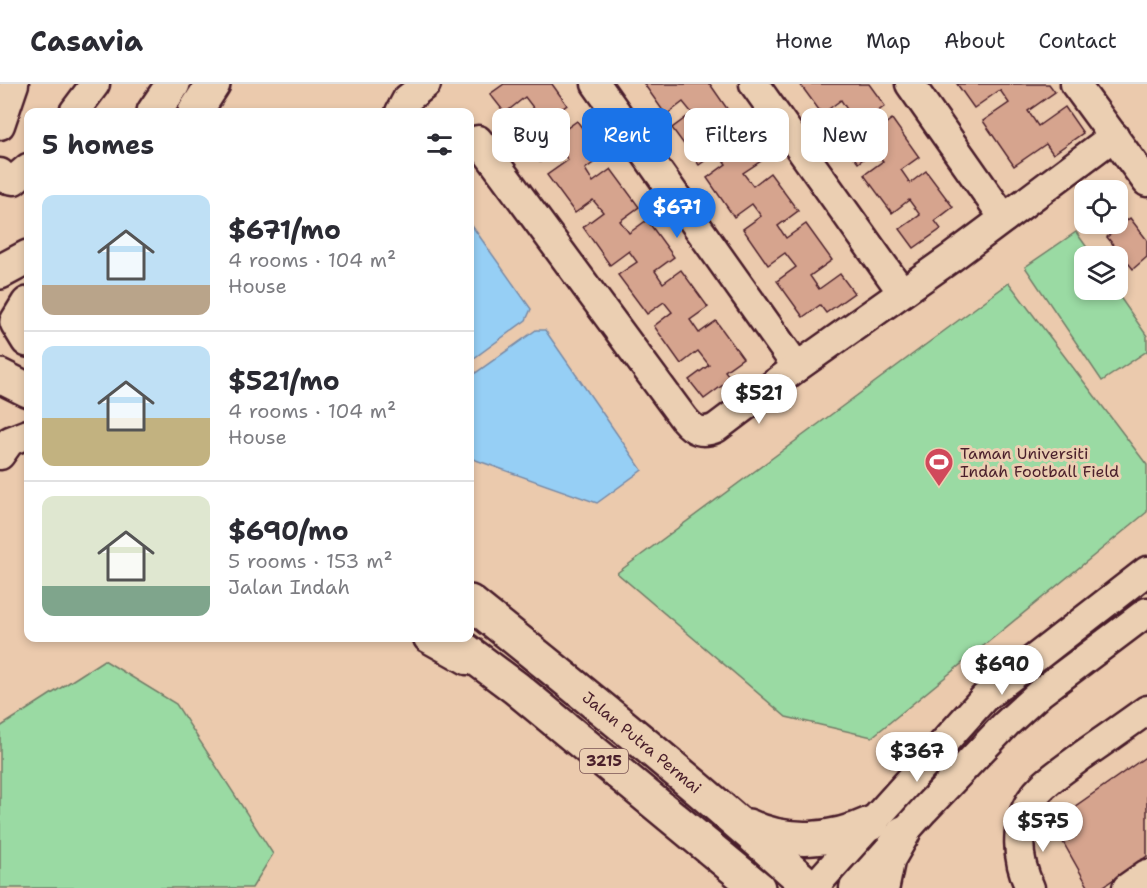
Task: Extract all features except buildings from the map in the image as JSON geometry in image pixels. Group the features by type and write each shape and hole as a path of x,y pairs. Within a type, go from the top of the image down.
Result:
{"main road":[{"path":"157,108 174,84"},
{"path":"198,108 213,84"},
{"path":"0,272 24,259"},
{"path":"0,376 24,388"},
{"name":"Jalan Putra Permai","path":"474,605 736,820 812,888"},
{"name":"3215","path":"454,642 516,688 758,888"},
{"path":"736,820 769,834 804,839 839,835 872,823"},
{"path":"882,888 888,859 903,833"}],"street":[{"path":"0,125 14,84"},
{"path":"77,108 95,84"},
{"path":"402,108 407,99 426,84"},
{"path":"596,84 796,367"},
{"path":"754,84 902,292"},
{"path":"910,84 1004,218"},
{"path":"1075,84 1147,182"},
{"path":"478,140 690,426 697,431 707,432 716,428 796,367 1114,136"},
{"path":"0,173 3,178 14,180 24,171"},
{"path":"0,455 10,441 24,436"},
{"path":"812,888 984,698 1147,571"},
{"path":"854,888 1006,724 1041,692 1147,612"},
{"path":"435,642 516,688"},
{"path":"1030,888 1024,876 1018,846 1021,824 1027,808 1041,787 1147,710"},
{"path":"1126,888 1147,874"}],"green space":[{"path":"1074,233 1077,234 1086,246 1074,246 1074,300 1122,300 1147,336 1147,351 1102,381 1025,267"},
{"name":"Taman Universiti Indah Football Field","path":"1009,283 1147,465 1147,512 872,737 786,717 617,573"},
{"path":"104,660 176,704 273,854 252,888 0,888 0,727"}],"water":[{"path":"474,229 531,309 526,320 474,358"},
{"path":"536,330 545,330 642,470 597,503 474,459 474,374"}],"place":[{"name":"Taman Universiti Indah Football Field","path":"939,488"}]}
